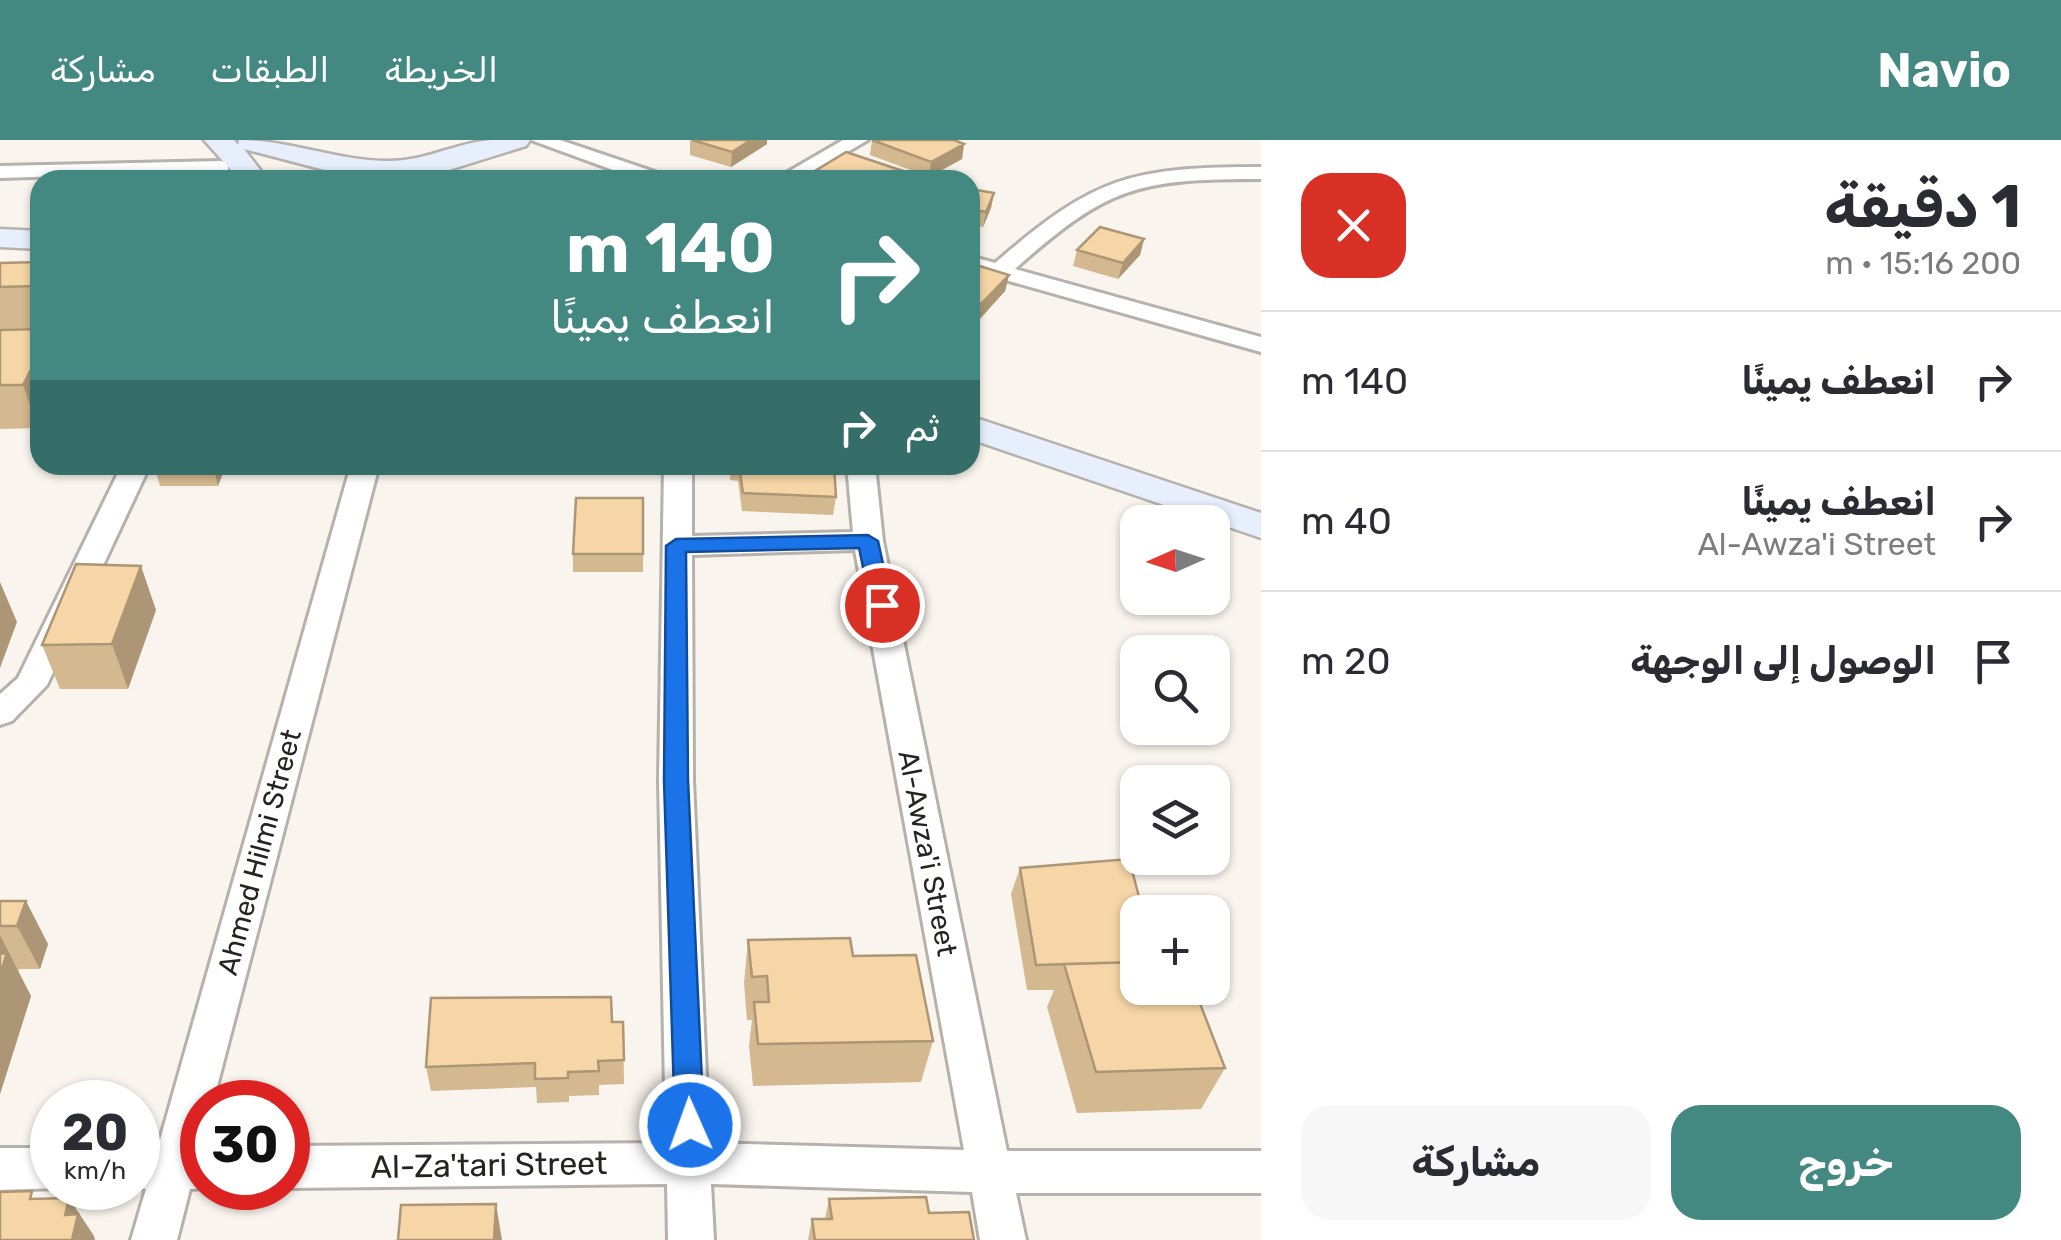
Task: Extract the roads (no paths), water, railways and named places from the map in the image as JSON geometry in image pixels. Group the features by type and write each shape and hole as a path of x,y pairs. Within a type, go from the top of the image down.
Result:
{"street":[{"path":"446,170 515,148 520,140"},
{"path":"541,140 630,170"},
{"path":"802,170 858,140"},
{"path":"249,141 344,167 393,170"},
{"path":"249,141 290,170"},
{"path":"0,172 217,157 248,170"},
{"path":"999,272 1052,224 1112,186 1168,173 1261,173"},
{"path":"980,266 1261,344"},
{"path":"980,430 1261,526"},
{"path":"980,447 1151,505"},
{"path":"0,712 31,685 131,475"},
{"name":"Ahmed Hilmi Street","path":"154,1240 362,475"},
{"path":"678,475 676,780 691,1240"},
{"name":"Al-Awza'i Street","path":"863,475 868,541 1003,1240"},
{"path":"1230,532 1261,542"},
{"path":"676,546 868,541"},
{"name":"Al-Za'tari Street","path":"310,1167 691,1163 990,1172 1261,1172"},
{"path":"0,1169 30,1169"}]}
